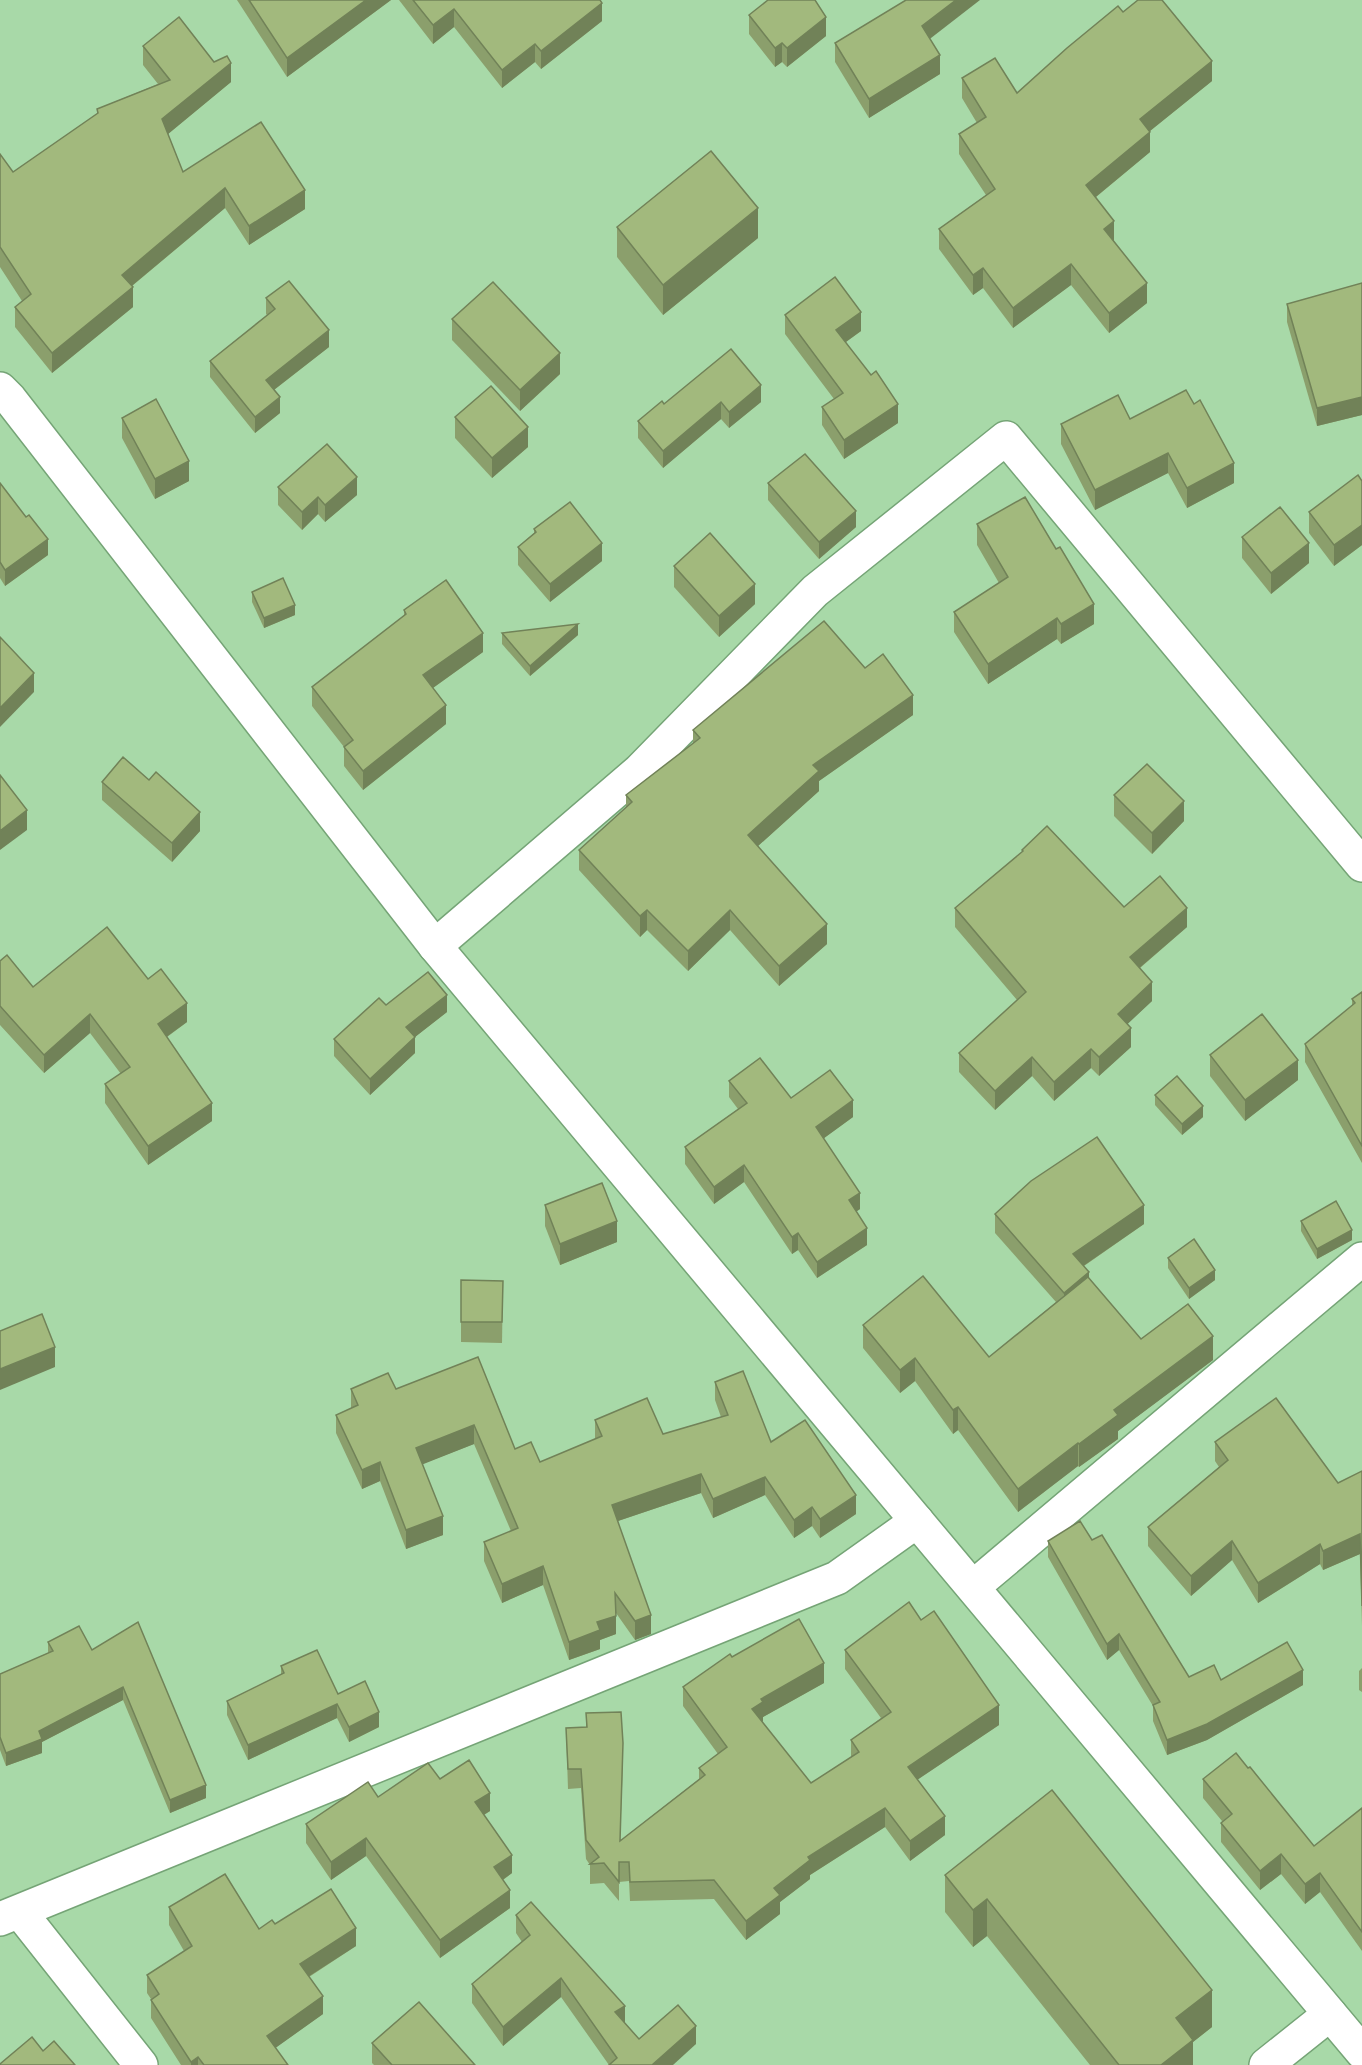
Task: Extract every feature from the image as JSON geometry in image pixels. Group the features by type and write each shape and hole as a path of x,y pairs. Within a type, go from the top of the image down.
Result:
{"street":[{"path":"0,389 435,946 1362,2052"},
{"path":"435,946 639,771 815,591 1006,438 1362,865"},
{"path":"973,1587 1362,1259"},
{"path":"141,2065 10,1915 837,1578 917,1521"},
{"path":"1266,2065 1330,2014"}],"building":[{"path":"249,0 366,0 287,58"},
{"path":"413,0 600,0 602,3 541,51 535,44 502,70 454,9 433,25"},
{"path":"768,0 815,0 826,17 787,48 782,43 775,48 749,15"},
{"path":"906,0 956,0 922,26 940,55 869,99 835,43"},
{"path":"1138,0 1162,0 1212,61 1140,119 1150,132 1086,185 1114,221 1104,229 1147,283 1109,313 1071,264 1013,308 983,268 973,275 939,229 995,189 959,134 986,117 962,78 995,58 1017,93 1118,6 1123,12"},
{"path":"179,17 214,62 227,56 231,63 162,119 183,172 261,122 305,190 249,226 225,188 122,275 133,287 52,353 15,307 31,294 0,247 0,154 13,172 98,113 97,109 170,80 143,46"},
{"path":"711,151 758,208 663,285 617,227"},
{"path":"835,277 861,312 836,330 871,375 876,371 898,404 844,440 822,407 843,393 785,315"},
{"path":"289,281 329,330 266,380 280,397 255,417 210,361 275,309 266,298"},
{"path":"493,282 560,353 520,390 452,319"},
{"path":"1362,283 1362,397 1317,408 1287,304"},
{"path":"731,349 761,385 729,412 721,402 663,451 638,421 662,401 664,404"},
{"path":"491,386 528,427 492,458 455,417"},
{"path":"1186,390 1194,404 1200,400 1234,463 1187,488 1168,453 1095,490 1061,424 1118,395 1130,419"},
{"path":"156,399 189,461 155,479 122,418"},
{"path":"327,444 357,477 325,505 318,497 302,512 278,487"},
{"path":"805,454 856,511 819,542 768,483"},
{"path":"1358,475 1362,481 1362,525 1334,545 1309,512"},
{"path":"0,483 26,517 29,515 48,539 5,570 0,562"},
{"path":"1025,497 1056,549 1060,547 1094,604 1061,624 1057,618 988,664 954,612 1008,577 977,524"},
{"path":"570,502 602,543 550,584 518,547 536,532 534,529"},
{"path":"1280,507 1309,543 1271,573 1242,537"},
{"path":"710,533 755,584 719,616 674,566"},
{"path":"283,578 295,605 264,618 252,592"},
{"path":"446,580 483,633 423,675 446,705 363,771 344,747 353,740 312,687 406,614 404,610"},
{"path":"824,621 865,668 883,654 913,695 813,765 819,771 748,835 827,924 779,966 730,910 688,951 647,910 640,916 579,850 632,802 626,795 700,738 693,730"},
{"path":"578,624 530,666 502,633"},
{"path":"0,637 34,673 0,708"},
{"path":"123,757 149,780 156,772 200,812 172,843 102,782"},
{"path":"1147,764 1184,801 1152,833 1114,795"},
{"path":"0,775 27,810 0,831"},
{"path":"1047,826 1124,907 1160,876 1187,908 1130,957 1152,982 1118,1014 1131,1028 1099,1057 1091,1049 1054,1082 1032,1057 995,1091 959,1053 1026,992 955,908 1023,851"},
{"path":"107,927 148,979 161,969 187,1003 158,1024 212,1103 148,1146 105,1084 130,1067 90,1014 44,1055 0,1006 0,961 7,955 33,987"},
{"path":"428,972 447,995 406,1027 415,1037 370,1079 334,1039 379,998 386,1005"},
{"path":"1362,992 1362,1146 1305,1044 1355,1003 1352,999"},
{"path":"1262,1014 1298,1060 1245,1100 1210,1055"},
{"path":"760,1058 791,1098 830,1070 853,1100 816,1127 860,1193 849,1200 867,1228 817,1262 798,1233 792,1237 744,1165 714,1187 685,1147 747,1103 729,1081"},
{"path":"1177,1076 1203,1106 1182,1124 1155,1095"},
{"path":"1097,1137 1144,1205 1073,1254 1089,1272 1064,1293 995,1214 1031,1181"},
{"path":"602,1183 617,1221 560,1244 545,1205"},
{"path":"1336,1201 1352,1230 1317,1249 1301,1221"},
{"path":"1194,1239 1215,1270 1189,1288 1168,1258"},
{"path":"923,1276 989,1357 1088,1277 1141,1339 1188,1304 1213,1336 1114,1410 1118,1415 1018,1489 958,1407 953,1410 915,1358 900,1370 863,1325"},
{"path":"461,1280 503,1281 502,1322 461,1322"},
{"path":"42,1314 55,1347 0,1369 0,1331"},
{"path":"478,1357 515,1449 531,1442 540,1462 602,1436 595,1420 647,1398 663,1434 728,1415 715,1382 743,1371 771,1442 805,1420 856,1495 820,1519 812,1507 794,1520 765,1477 713,1499 701,1474 612,1505 651,1615 635,1621 615,1593 616,1616 597,1622 600,1630 569,1642 543,1566 502,1584 484,1542 518,1528 474,1425 416,1448 443,1516 406,1530 380,1462 362,1470 336,1415 358,1405 351,1389 388,1373 396,1389"},
{"path":"1276,1398 1338,1483 1362,1471 1362,1606 1360,1534 1323,1551 1320,1544 1258,1583 1232,1541 1191,1576 1148,1527 1228,1460 1215,1442"},
{"path":"1080,1521 1092,1540 1102,1535 1189,1677 1214,1665 1221,1680 1287,1642 1303,1670 1207,1724 1167,1740 1153,1705 1160,1702 1119,1634 1107,1644 1048,1541"},
{"path":"909,1602 921,1620 934,1611 999,1705 908,1767 945,1816 910,1841 885,1808 808,1857 810,1860 774,1888 780,1895 746,1921 714,1880 630,1882 629,1862 619,1862 619,1882 604,1863 590,1864 599,1857 586,1840 581,1769 568,1769 566,1728 587,1727 586,1713 621,1712 623,1743 620,1841 705,1775 699,1768 727,1747 683,1687 730,1654 732,1657 799,1619 824,1663 761,1699 763,1702 752,1709 811,1783 859,1752 851,1740 891,1712 845,1650"},
{"path":"138,1622 206,1785 170,1800 123,1687 39,1731 42,1739 6,1753 0,1737 0,1674 53,1651 48,1642 79,1626 92,1650"},
{"path":"317,1650 338,1694 365,1681 379,1712 349,1727 337,1704 248,1745 227,1701 284,1673 281,1666"},
{"path":"1236,1753 1314,1846 1362,1808 1362,1932 1320,1873 1305,1884 1281,1854 1260,1871 1221,1823 1232,1814 1203,1779"},
{"path":"469,1760 490,1793 475,1802 512,1855 494,1867 510,1890 440,1940 366,1838 331,1862 306,1824 368,1782 378,1797 428,1763 440,1779"},
{"path":"1052,1790 1212,1990 1176,2018 1193,2040 1161,2065 1119,2065 987,1899 973,1910 945,1875"},
{"path":"225,1874 259,1929 272,1920 275,1924 331,1889 356,1928 300,1964 323,1996 267,2036 288,2065 204,2065 198,2057 191,2062 151,2000 159,1994 147,1975 192,1946 169,1907"},
{"path":"531,1902 625,2006 615,2012 639,2039 678,2005 696,2026 652,2065 609,2065 617,2058 561,1978 503,2027 472,1984 530,1935 516,1915"},
{"path":"419,2002 475,2065 392,2065 372,2043"},
{"path":"32,2037 43,2051 54,2041 75,2065 0,2065"}]}
